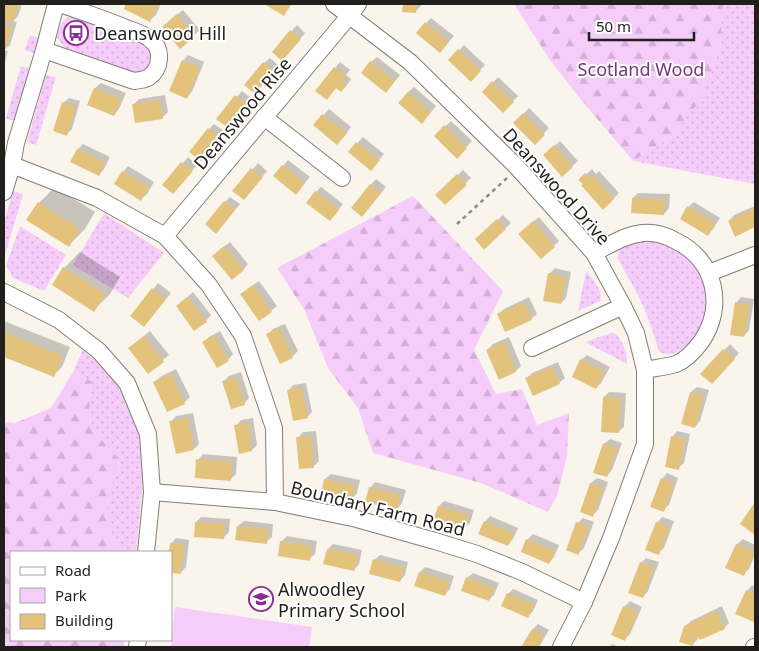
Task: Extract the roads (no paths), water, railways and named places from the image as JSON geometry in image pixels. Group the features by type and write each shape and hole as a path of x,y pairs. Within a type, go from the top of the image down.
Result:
{"street":[{"path":"4,192 12,165 10,143 44,50 56,4"},
{"path":"44,50 134,81 149,77 158,66 159,52 151,39 60,4"},
{"name":"Deanswood Drive","path":"334,4 354,9 518,168 594,254 636,333 645,370 645,444 612,538 584,602 561,647"},
{"name":"Deanswood Rise","path":"165,236 354,9"},
{"path":"264,117 342,178"},
{"path":"12,165 98,198 165,236 209,285 243,336 274,428 275,502"},
{"path":"594,254 621,238 644,233 667,236 688,247 704,264 709,273 713,285 715,309 709,331 695,350 676,364 645,370"},
{"path":"709,273 755,255"},
{"path":"4,292 59,320 99,351 127,383 148,434 152,492 146,551"},
{"path":"532,348 623,306"},
{"name":"Boundary Farm Road","path":"152,492 275,502 357,519 477,554 522,572 584,602"}],"place":[{"name":"Deanswood Hill","path":"76,33"},
{"name":"Alwoodley Primary School","path":"261,599"}],"park label":[{"name":"Scotland Wood","path":"641,69"}]}
